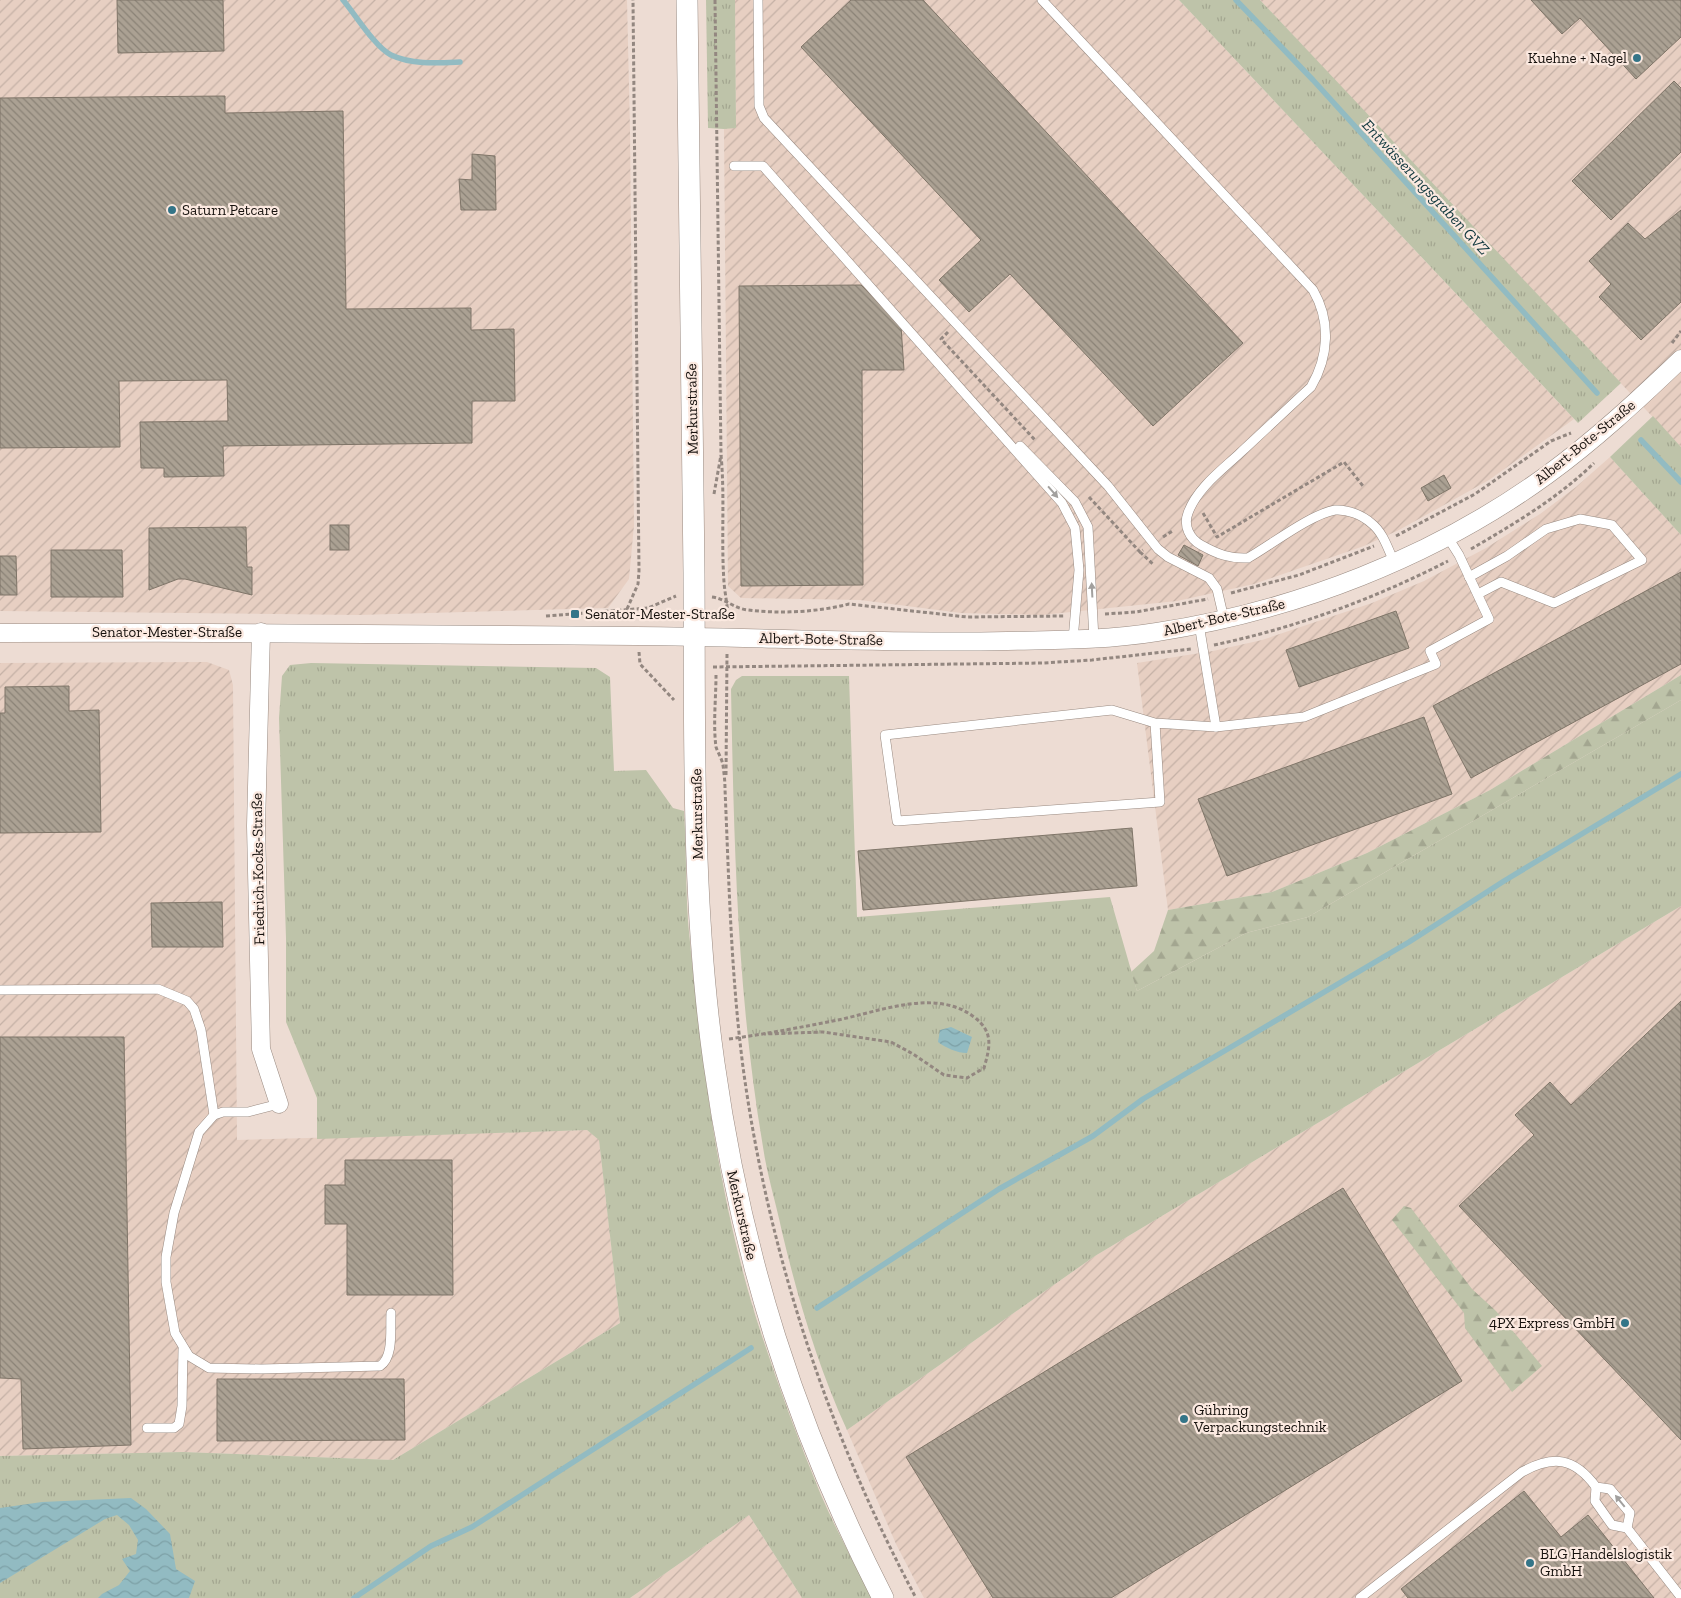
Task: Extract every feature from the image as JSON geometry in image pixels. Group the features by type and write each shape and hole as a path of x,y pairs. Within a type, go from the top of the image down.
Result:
{"street":[{"name":"Merkurstraße","path":"687,0 694,637 700,899 711,1041 726,1139 742,1220 781,1361 830,1487 851,1535 883,1598"},
{"name":"Albert-Bote-Straße","path":"694,637 965,642 1094,639 1156,633 1224,619 1296,600 1394,562 1447,536 1505,503 1572,456 1681,359"},
{"name":"Senator-Mester-Straße","path":"0,634 261,632 694,637"},
{"name":"Friedrich-Kocks-Straße","path":"261,632 256,826 261,1049 279,1104"}],"lane":[{"path":"758,0 759,106 764,118 1108,486 1153,544 1168,557 1209,578 1217,589 1224,619"},
{"path":"1042,0 1312,290 1320,303 1325,320 1326,338 1323,358 1318,375 1311,387 1201,490 1187,515 1190,535 1196,542 1221,555 1235,559 1248,558 1323,513 1338,510 1356,513 1372,523 1383,538 1394,562"},
{"path":"734,166 763,166 1062,503 1076,528 1078,570 1073,640"},
{"path":"963,390 1075,502 1088,527 1094,639"},
{"path":"1469,577 1507,556 1546,529 1580,519 1612,525 1642,560 1554,603 1502,582 1478,594"},
{"path":"1154,723 1160,802 897,821 886,735 1112,710 1154,723 1216,727 1304,717 1436,664 1430,651 1490,619 1447,536"},
{"path":"1198,624 1216,727"},
{"path":"0,990 158,989 186,1001 194,1009 201,1030 214,1115"},
{"path":"279,1104 248,1112 223,1112 214,1115 199,1132 174,1213 166,1257 166,1282 172,1324 183,1349 194,1360 209,1368 262,1370 380,1366 386,1362 389,1355 391,1313"},
{"path":"147,1428 174,1428 179,1424 182,1406 183,1349"},
{"path":"1360,1598 1522,1472 1541,1461 1564,1461 1587,1474 1596,1487 1595,1501 1599,1507 1612,1524 1626,1528 1681,1597"},
{"path":"1596,1487 1610,1489 1630,1513 1626,1528"}],"path":[{"path":"627,610 638,584 639,570 633,0"},
{"path":"715,0 721,455"},
{"path":"956,324 941,339 1040,445"},
{"path":"1087,495 1140,552 1202,512 1217,537 1344,462 1363,486"},
{"path":"640,609 638,636 640,664 678,704"},
{"path":"725,786 728,896 740,1038 759,1162 782,1259 808,1350 838,1431 882,1533 916,1598"},
{"path":"711,1041 764,1034 919,1002 945,1003 967,1012 985,1025 989,1042 984,1068 967,1078 944,1075 891,1042 823,1032 764,1034"}],"shaded area":[{"path":"0,0 627,0 634,525 629,579 608,608 358,615 0,611"},
{"path":"735,0 1179,0 1574,419 1489,480 1399,530 1364,546 1254,584 1177,601 1042,615 961,613 860,600 741,598 728,586 724,129 736,127"},
{"path":"1260,0 1681,0 1681,447 1339,85"},
{"path":"1610,457 1681,535 1681,675 1490,790 1367,853 1272,892 1168,910 1137,663 1213,651 1262,640 1372,603 1424,581 1486,548 1540,514 1576,487"},
{"path":"207,662 229,670 233,685 237,1140 587,1130 599,1139 620,1323 393,1460 183,1452 0,1456 0,663"},
{"path":"1681,906 1681,1598 924,1598 896,1544 847,1430 1095,1256"},
{"path":"749,1515 802,1598 630,1598"}],"green space":[{"path":"706,0 735,0 736,128 708,128"},
{"path":"1179,0 1260,0 1621,383 1578,423"},
{"path":"1653,416 1681,447 1681,535 1610,457"},
{"path":"311,663 596,668 610,677 614,771 646,770 673,808 684,811 688,926 707,1090 734,1238 747,1286 775,1374 821,1495 872,1598 802,1598 749,1515 630,1598 0,1598 0,1456 183,1452 393,1460 620,1323 599,1140 587,1130 317,1139 317,1098 286,1022 286,938 279,718 282,676 290,665"},
{"path":"1681,675 1681,700 1308,917 1246,933 1137,991 1131,972 1154,951 1168,910 1272,892 1367,853 1490,790"},
{"path":"742,676 849,676 857,917 1110,897 1137,991 1246,933 1308,917 1681,700 1681,906 1095,1256 847,1430 818,1357 795,1282 767,1168 754,1090 742,976 734,804 731,689 736,680"},
{"path":"1404,1206 1411,1208 1472,1289 1496,1311 1542,1366 1512,1392 1465,1328 1464,1313 1392,1220"}],"water":[{"path":"951,1027 972,1037 967,1053 952,1050 938,1042 940,1030"},
{"path":"131,1498 146,1509 170,1534 176,1569 195,1581 189,1598 98,1598 119,1585 130,1571 122,1559 136,1554 138,1540 129,1525 117,1515 105,1519 0,1583 0,1508 42,1502"}],"building":[{"path":"117,0 223,0 224,51 118,53"},
{"path":"851,0 923,0 1243,343 1153,426 1010,274 969,312 939,280 981,240 801,47"},
{"name":"Kuehne + Nagel","path":"1531,0 1681,0 1681,37 1636,79 1580,18 1562,34"},
{"path":"1674,81 1681,88 1681,152 1611,220 1572,181"},
{"name":"Saturn Petcare","path":"225,96 225,113 343,111 346,309 471,308 471,330 514,329 515,401 472,401 472,443 223,446 224,476 164,477 164,468 141,468 140,422 228,421 227,380 119,381 120,447 0,448 0,98"},
{"path":"472,154 495,156 496,210 461,210 459,179 472,180"},
{"path":"1681,210 1681,302 1641,340 1599,297 1611,284 1589,261 1628,223 1645,239"},
{"path":"861,285 901,326 904,370 862,370 863,585 741,586 739,286"},
{"path":"1444,475 1451,488 1428,501 1421,488"},
{"path":"330,525 349,525 349,550 330,550"},
{"path":"246,527 247,567 252,567 252,595 185,579 178,579 149,590 149,528"},
{"path":"1184,545 1203,555 1198,566 1178,555"},
{"path":"51,550 122,550 123,597 51,597"},
{"path":"0,556 16,556 17,595 0,595"},
{"path":"1681,572 1681,664 1471,778 1433,706"},
{"path":"1396,611 1409,648 1299,687 1286,650"},
{"path":"69,686 69,711 99,710 101,832 0,833 0,713 5,713 5,687"},
{"path":"1424,717 1452,794 1227,876 1198,799"},
{"path":"1132,828 1137,886 863,910 858,851"},
{"path":"222,902 223,947 152,947 151,903"},
{"name":"4PX Express GmbH","path":"1681,1001 1681,1440 1459,1206 1534,1135 1515,1115 1550,1082 1571,1105"},
{"path":"0,1037 124,1037 131,1445 23,1449 21,1379 0,1378"},
{"path":"345,1160 452,1160 453,1295 347,1295 347,1224 325,1224 325,1185 345,1185"},
{"name":"Gühring Verpackungstechnik","path":"1343,1188 1462,1381 1111,1598 993,1598 906,1457"},
{"path":"217,1379 404,1379 405,1440 217,1441"},
{"name":"BLG Handelslogistik GmbH","path":"1524,1491 1561,1537 1588,1515 1654,1598 1408,1598 1401,1589"}],"waterway":[{"path":"343,0 378,45 391,55 416,62 460,62"},
{"name":"Entwässerungsgraben GVZ","path":"1236,0 1313,80 1597,393"},
{"name":"Entwässerungsgraben GVZ","path":"1641,440 1681,482"},
{"path":"817,1308 999,1189 1093,1136 1143,1099 1409,942 1504,881 1681,774"},
{"path":"354,1598 431,1546 472,1527 751,1348"}],"place":[{"name":"Kuehne + Nagel","path":"1637,58"},
{"name":"Saturn Petcare","path":"172,210"},
{"name":"Senator-Mester-Straße","path":"575,614"},
{"name":"4PX Express GmbH","path":"1625,1323"},
{"name":"Gühring Verpackungstechnik","path":"1184,1419"},
{"name":"BLG Handelslogistik GmbH","path":"1530,1563"}]}
